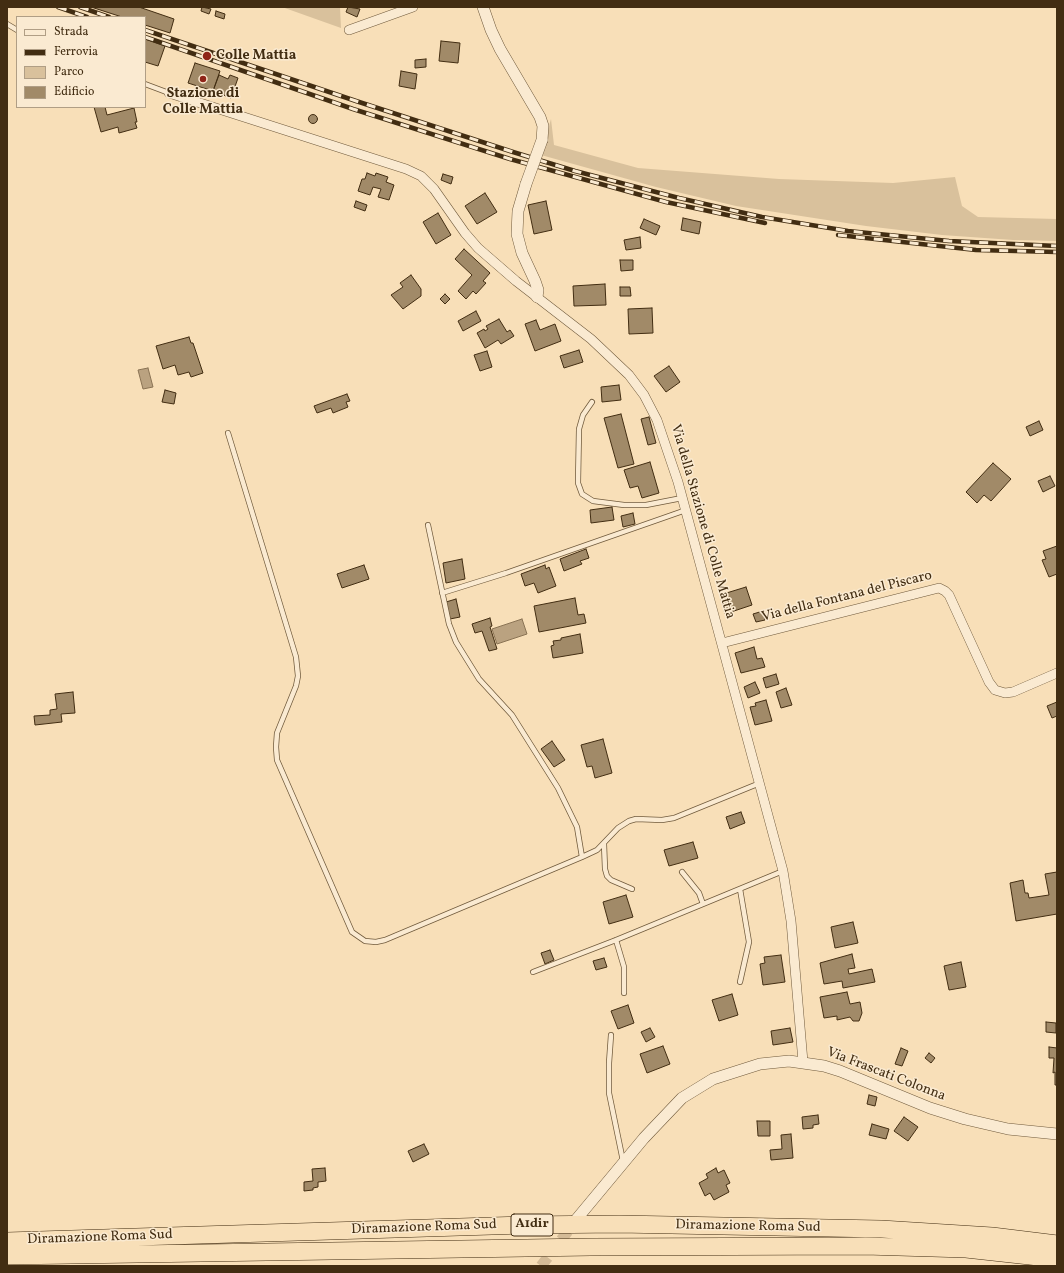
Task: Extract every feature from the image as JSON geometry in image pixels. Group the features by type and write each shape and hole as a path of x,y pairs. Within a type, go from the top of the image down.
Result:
{"highway":[{"name":"Diramazione Roma Sud","path":"7,1241 619,1224 881,1229 992,1236 1057,1244"},
{"name":"Diramazione Roma Sud","path":"7,1256 591,1247 864,1246 954,1249 1057,1259"}],"street":[{"path":"349,30 413,7"},
{"path":"483,7 497,44 540,117 543,126 542,140 519,207 517,230 521,250 536,281 538,290 537,297"},
{"name":"Via della Stazione di Colle Mattia","path":"169,93 418,174 434,188 473,244 509,276 591,339 641,390 657,420 686,510 783,871 791,921 803,1062"},
{"name":"Via della Fontana del Piscaro","path":"722,643 940,588 949,595 989,682 995,690 1002,693 1013,692 1057,673"},
{"name":"Via Frascati Colonna","path":"575,1221 624,1162 674,1106 706,1082 722,1075 760,1064 776,1062 803,1062 840,1071 918,1103 971,1120 1022,1131 1057,1134"}],"lane":[{"path":"7,24 16,29"},
{"path":"146,84 169,93"},
{"path":"592,402 583,415 579,429 578,483 582,494 593,501 624,505 646,505 682,498"},
{"path":"228,433 296,657 298,676 295,690 277,733 276,747 279,764 350,928 355,935 368,942 385,940 597,850 621,826 629,821 636,819 662,820 674,818 760,783"},
{"path":"442,593 506,573 686,510"},
{"path":"428,525 451,629 464,656 484,685 512,715 561,793 577,828 582,857"},
{"path":"604,844 605,869 607,876 611,880 632,889"},
{"path":"533,972 616,940 783,871"},
{"path":"682,872 698,893 703,904"},
{"path":"740,889 749,942 740,982"},
{"path":"616,940 624,967 624,993"},
{"path":"611,1035 609,1093 624,1162"}],"green space":[{"path":"282,7 340,7 341,28"},
{"path":"551,119 554,145 638,168 779,179 893,183 955,177 962,206 978,217 1057,219 1057,241 1013,240 942,235 866,226 736,206 656,187 541,155"}],"shaded area":[{"path":"148,368 153,387 143,389 138,370"},
{"path":"522,619 527,634 497,644 492,629"}],"building":[{"path":"91,7 139,7 174,19 170,33 146,25 146,16 119,16"},
{"path":"202,7 211,9 209,14 201,11"},
{"path":"348,7 360,9 357,17 346,12"},
{"path":"216,11 225,14 224,19 215,16"},
{"path":"146,39 165,46 158,66 146,62"},
{"path":"441,41 460,43 458,63 439,61"},
{"path":"426,59 426,67 415,68 415,60"},
{"name":"Stazione di Colle Mattia","path":"195,63 220,71 213,91 188,83"},
{"path":"401,71 417,74 415,89 399,86"},
{"path":"219,75 228,79 230,75 238,78 231,98 213,91"},
{"path":"94,108 105,108 107,115 134,108 137,128 119,133 118,127 101,132"},
{"path":"311,115 315,115 317,119 315,123 311,123 309,121 309,117"},
{"path":"367,173 375,176 376,173 388,177 386,182 394,185 389,200 378,197 381,189 373,187 370,195 358,191 362,179 365,179"},
{"path":"443,174 453,177 451,184 441,180"},
{"path":"485,193 497,212 477,224 465,206"},
{"path":"356,201 367,205 365,211 354,207"},
{"path":"546,201 552,230 534,234 528,205"},
{"path":"438,213 451,235 436,244 423,222"},
{"path":"683,218 701,222 699,234 681,230"},
{"path":"644,219 660,226 656,235 640,228"},
{"path":"640,237 641,248 626,250 624,240"},
{"path":"464,249 490,273 483,281 486,283 476,294 473,291 466,299 458,291 472,275 455,259"},
{"path":"620,260 633,260 633,270 621,271"},
{"path":"411,275 421,289 421,296 403,309 391,295 403,287 400,283"},
{"path":"605,284 606,305 574,306 573,286"},
{"path":"620,287 630,287 631,296 620,296"},
{"path":"445,294 450,299 445,304 440,299"},
{"path":"652,308 653,333 629,334 628,309"},
{"path":"476,311 481,321 463,331 458,321"},
{"path":"499,319 507,332 510,330 514,336 501,344 498,340 485,348 477,333 484,329 485,331 488,329 486,326"},
{"path":"536,320 540,330 555,324 561,341 535,351 525,324"},
{"path":"189,337 191,343 193,343 203,373 191,377 189,372 178,375 175,365 163,369 156,346"},
{"path":"579,350 583,362 564,368 560,356"},
{"path":"487,351 492,367 480,371 474,355"},
{"path":"669,366 680,382 666,392 654,376"},
{"path":"619,385 621,400 602,402 601,387"},
{"path":"165,390 176,393 174,404 162,402"},
{"path":"347,394 350,401 346,402 348,407 333,413 331,408 317,413 314,406"},
{"path":"621,414 634,464 618,468 604,418"},
{"path":"649,417 656,443 648,445 641,419"},
{"path":"1039,421 1043,430 1030,436 1026,427"},
{"path":"650,462 659,493 642,498 638,486 630,488 624,470"},
{"path":"993,463 1011,479 991,501 984,495 977,503 966,492"},
{"path":"1050,476 1055,486 1043,492 1038,481"},
{"path":"612,507 614,520 591,523 590,510"},
{"path":"633,513 635,524 623,527 621,516"},
{"path":"1057,546 1057,574 1049,577 1042,560 1046,559 1043,551"},
{"path":"586,549 589,558 580,561 582,564 564,571 560,559"},
{"path":"462,559 465,579 446,583 443,563"},
{"path":"364,565 369,579 342,588 337,574"},
{"path":"545,565 546,569 549,567 556,586 538,593 534,583 525,586 521,574"},
{"path":"746,587 752,605 725,614 720,595"},
{"path":"575,598 578,615 584,614 586,623 539,632 534,606"},
{"path":"456,599 460,617 450,619 446,602"},
{"path":"763,611 765,620 756,622 753,614"},
{"path":"490,618 492,626 490,627 497,649 489,651 482,631 475,633 472,624"},
{"path":"580,634 583,653 553,658 551,646 554,645 553,641"},
{"path":"754,647 757,659 762,658 765,667 741,673 735,653"},
{"path":"776,674 779,684 766,688 763,678"},
{"path":"755,682 760,693 748,698 744,687"},
{"path":"786,688 792,705 781,708 776,692"},
{"path":"73,692 75,713 61,714 62,722 35,725 34,716 50,715 50,710 57,709 55,694"},
{"path":"766,700 772,721 755,725 750,707 756,706 755,703"},
{"path":"1057,702 1057,716 1052,718 1047,706"},
{"path":"603,739 612,773 595,778 592,766 587,767 581,745"},
{"path":"552,741 565,760 554,767 541,749"},
{"path":"741,812 745,823 730,829 726,817"},
{"path":"693,842 698,858 669,866 664,850"},
{"path":"1057,872 1057,914 1016,921 1010,883 1023,880 1025,893 1028,893 1029,898 1049,895 1045,874"},
{"path":"626,895 633,917 609,924 603,902"},
{"path":"853,922 858,943 835,948 831,927"},
{"path":"550,950 554,960 545,964 541,953"},
{"path":"852,954 855,968 848,969 849,974 872,969 875,982 843,988 842,981 824,984 820,963"},
{"path":"781,955 785,982 763,985 760,964 765,963 764,957"},
{"path":"604,958 607,967 596,970 593,961"},
{"path":"961,962 966,987 949,990 944,966"},
{"path":"847,992 850,1004 860,1002 862,1013 859,1021 853,1021 850,1017 837,1020 837,1016 824,1018 820,997"},
{"path":"732,994 738,1015 719,1021 712,1000"},
{"path":"628,1005 634,1023 618,1029 611,1011"},
{"path":"1046,1022 1056,1023 1056,1033 1046,1032"},
{"path":"650,1028 655,1037 646,1042 641,1032"},
{"path":"790,1028 793,1042 773,1045 771,1031"},
{"path":"663,1046 670,1064 647,1073 640,1054"},
{"path":"1049,1047 1057,1048 1057,1085 1055,1085 1055,1072 1053,1073 1054,1058 1049,1058"},
{"path":"901,1048 908,1051 902,1066 895,1064"},
{"path":"929,1053 935,1058 931,1063 925,1058"},
{"path":"869,1095 877,1097 875,1106 867,1104"},
{"path":"818,1115 819,1124 813,1125 813,1128 803,1129 802,1117"},
{"path":"904,1117 918,1127 908,1141 894,1131"},
{"path":"757,1121 770,1121 770,1136 758,1136"},
{"path":"872,1124 889,1129 886,1139 869,1135"},
{"path":"791,1134 793,1158 771,1160 770,1150 782,1149 781,1135"},
{"path":"424,1144 429,1154 413,1162 408,1151"},
{"path":"325,1168 326,1181 318,1182 318,1187 313,1188 313,1190 304,1191 304,1182 313,1181 312,1169"},
{"path":"716,1168 718,1173 724,1170 730,1183 726,1185 729,1192 714,1200 710,1193 705,1196 699,1183 708,1178 706,1174"}],"tunnel":[{"path":"541,1266 575,1222"}],"railway":[{"path":"58,7 84,16"},
{"path":"80,7 106,16"},
{"path":"146,30 513,152 575,171 679,198 762,217 848,231 949,241 1057,246"},
{"path":"146,37 353,109 510,159 666,202 765,223"},
{"path":"838,235 976,250 1057,252"}],"place":[{"name":"Colle Mattia","path":"207,56"},
{"name":"Stazione di Colle Mattia","path":"203,79"}]}
